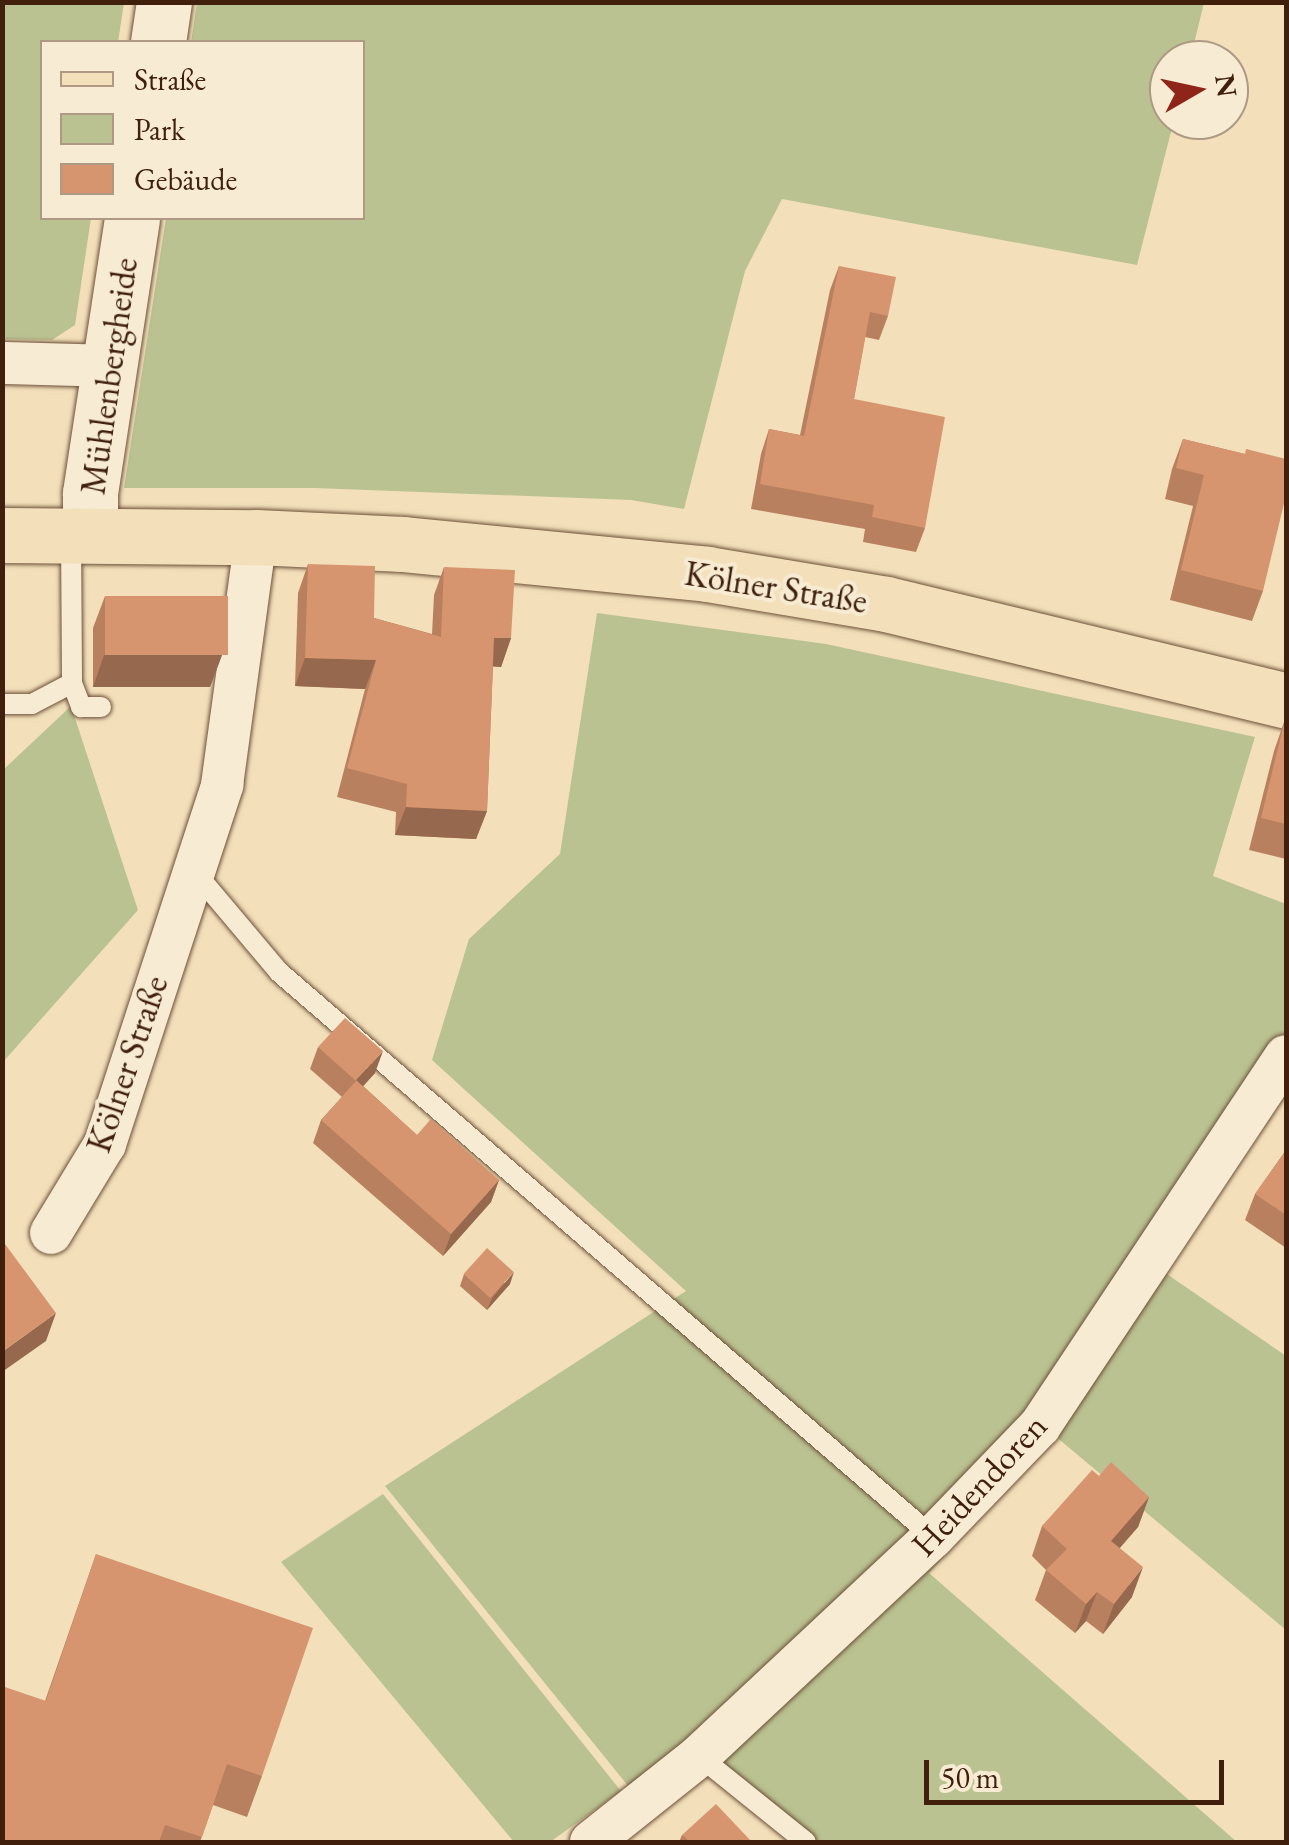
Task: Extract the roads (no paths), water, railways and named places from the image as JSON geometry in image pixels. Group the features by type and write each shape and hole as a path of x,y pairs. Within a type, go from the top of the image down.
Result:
{"main road":[{"name":"Kölner Straße","path":"2,534 256,537 402,544 708,574 886,604 1286,701"}],"street":[{"path":"158,40 164,2"},
{"name":"Mühlenbergheide","path":"80,535 90,493 132,220"},
{"path":"2,363 110,366"},
{"name":"Kölner Straße","path":"51,1232 105,1144 222,785 256,537"},
{"name":"Heidendoren","path":"591,1842 699,1756 933,1537 1040,1426 1286,1056"}],"lane":[{"path":"80,535 72,683 81,707 101,707"},
{"path":"4,704 32,704 72,683"},
{"path":"192,869 279,972 933,1537"},
{"path":"699,1756 806,1842"}]}
